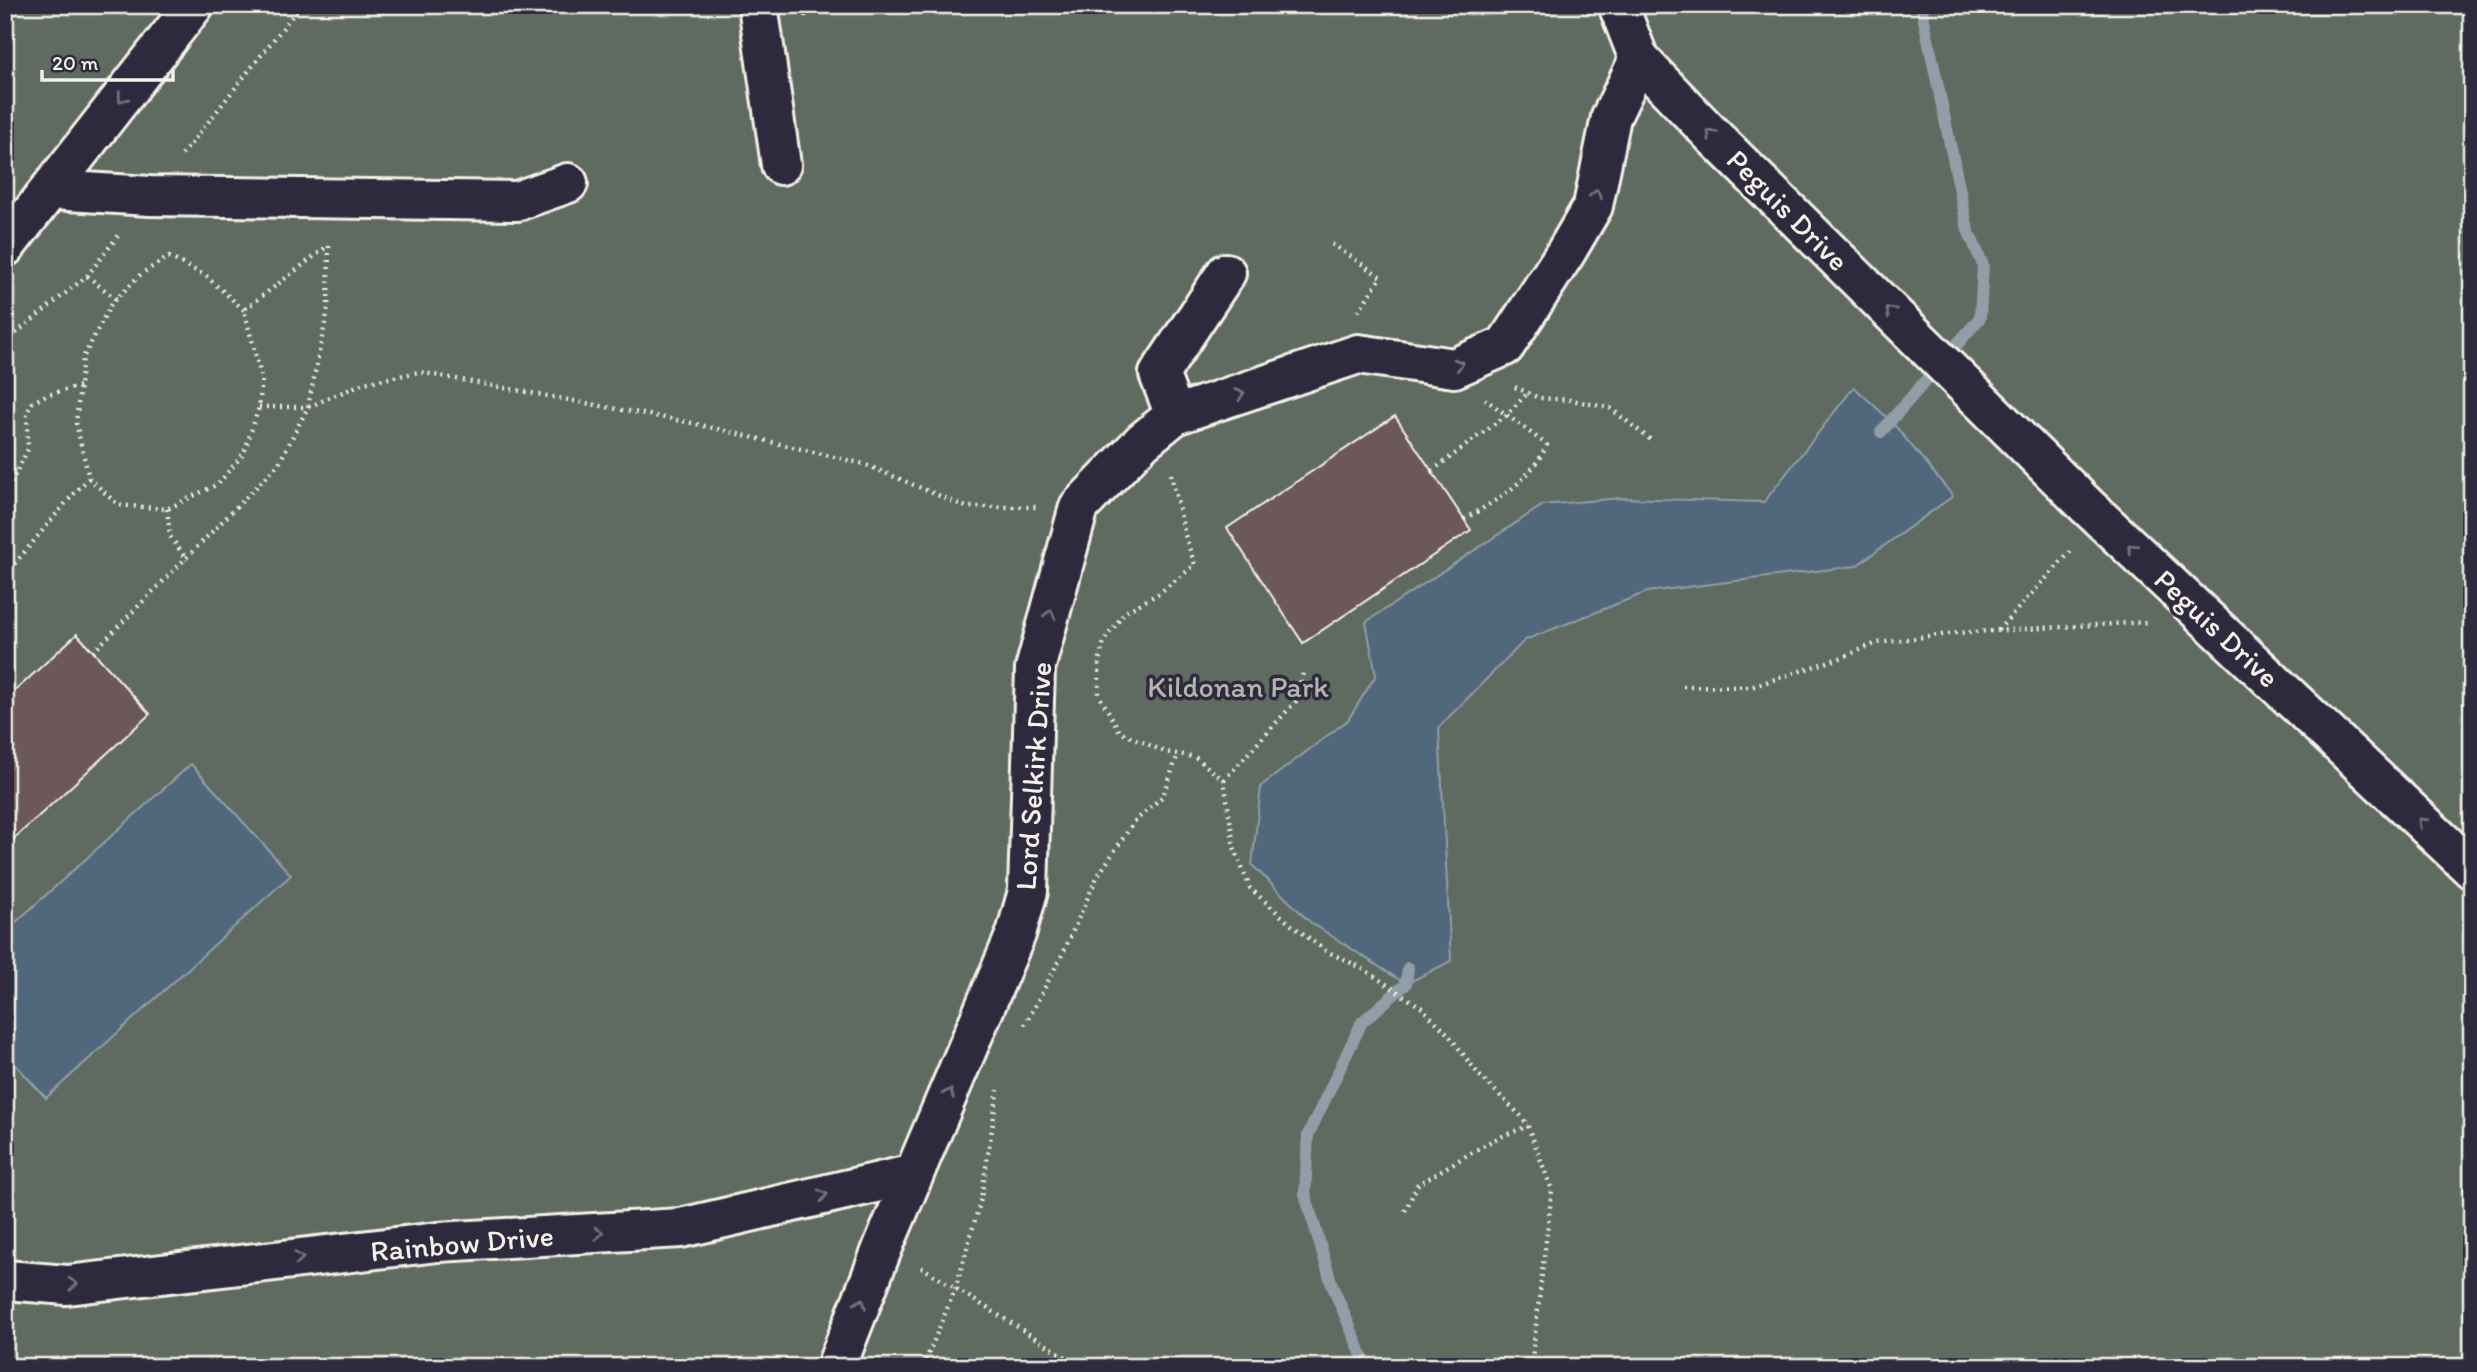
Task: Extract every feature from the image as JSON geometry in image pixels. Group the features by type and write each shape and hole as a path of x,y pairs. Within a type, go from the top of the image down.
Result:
{"street":[{"path":"5,247 194,5"},
{"path":"758,5 782,165"},
{"path":"1454,368 1505,346 1593,206 1611,117 1639,59 1618,5"},
{"name":"Peguis Drive","path":"1639,59 1713,136 2101,520 2472,869"},
{"path":"52,190 150,196 517,201 568,183"},
{"path":"1175,415 1159,374 1226,273"},
{"name":"Lord Selkirk Drive","path":"836,1367 883,1247 1016,934 1028,891 1035,669 1079,507 1143,441 1175,415 1358,354 1454,368"},
{"name":"Rainbow Drive","path":"5,1280 67,1285 438,1242 681,1228 914,1174"}],"path":[{"path":"805,17 806,5"},
{"path":"93,652 187,560 278,465 308,407 328,309 330,198"},
{"path":"1332,244 1381,277 1353,320"},
{"path":"244,310 329,245"},
{"path":"169,257 206,276 244,310 262,380 258,407 244,453 218,484 167,509 117,505 89,478 76,423 83,358 116,299 142,273 169,257"},
{"path":"87,276 116,299"},
{"path":"1454,368 1501,381 1539,398 1572,400 1611,408 1651,440"},
{"path":"1454,368 1489,403 1547,445 1539,460 1506,496 1464,519"},
{"path":"258,407 308,407 364,383 419,372 692,423 864,464 966,507 1079,507"},
{"path":"5,495 28,450 27,414 32,403 80,386"},
{"path":"1432,471 1505,416 1528,393"},
{"path":"1175,415 1166,450 1195,565 1158,594 1125,612 1104,641 1099,662 1099,695 1120,732 1165,752 1195,757 1224,780 1234,848 1250,888 1326,951 1362,968 1410,999 1448,1034 1479,1075 1528,1126 1552,1190 1531,1367"},
{"path":"5,574 35,542 61,506 89,478"},
{"path":"167,509 170,536 187,560"},
{"path":"1997,630 2101,520"},
{"path":"1683,686 1751,687 1877,643 1997,630 2109,623 2208,621"},
{"path":"1224,780 1296,701 1304,669"},
{"path":"1024,1028 1063,953 1097,877 1134,822 1163,796 1178,754"},
{"path":"923,1367 956,1287 981,1199 1000,1081"},
{"path":"1405,1211 1418,1184 1493,1140 1528,1126"},
{"path":"883,1247 956,1287 1082,1367"}],"green space":[{"name":"Kildonan Park","path":"5,5 2472,5 2472,1367 5,1367"}],"water":[{"path":"1854,387 1892,422 1953,496 1856,566 1647,592 1525,640 1439,727 1451,961 1406,984 1310,922 1252,865 1261,786 1348,720 1376,675 1366,622 1543,505 1621,498 1764,502"},
{"path":"191,764 291,875 46,1098 5,1053 5,932"}],"building":[{"path":"1395,416 1471,530 1303,643 1227,528"},
{"path":"77,634 150,714 5,847 5,700"}],"waterway":[{"path":"1881,432 1980,318 1983,265 1968,230 1921,5"},
{"path":"1367,1367 1332,1285 1305,1194 1308,1135 1362,1022 1406,984 1408,968"}]}
